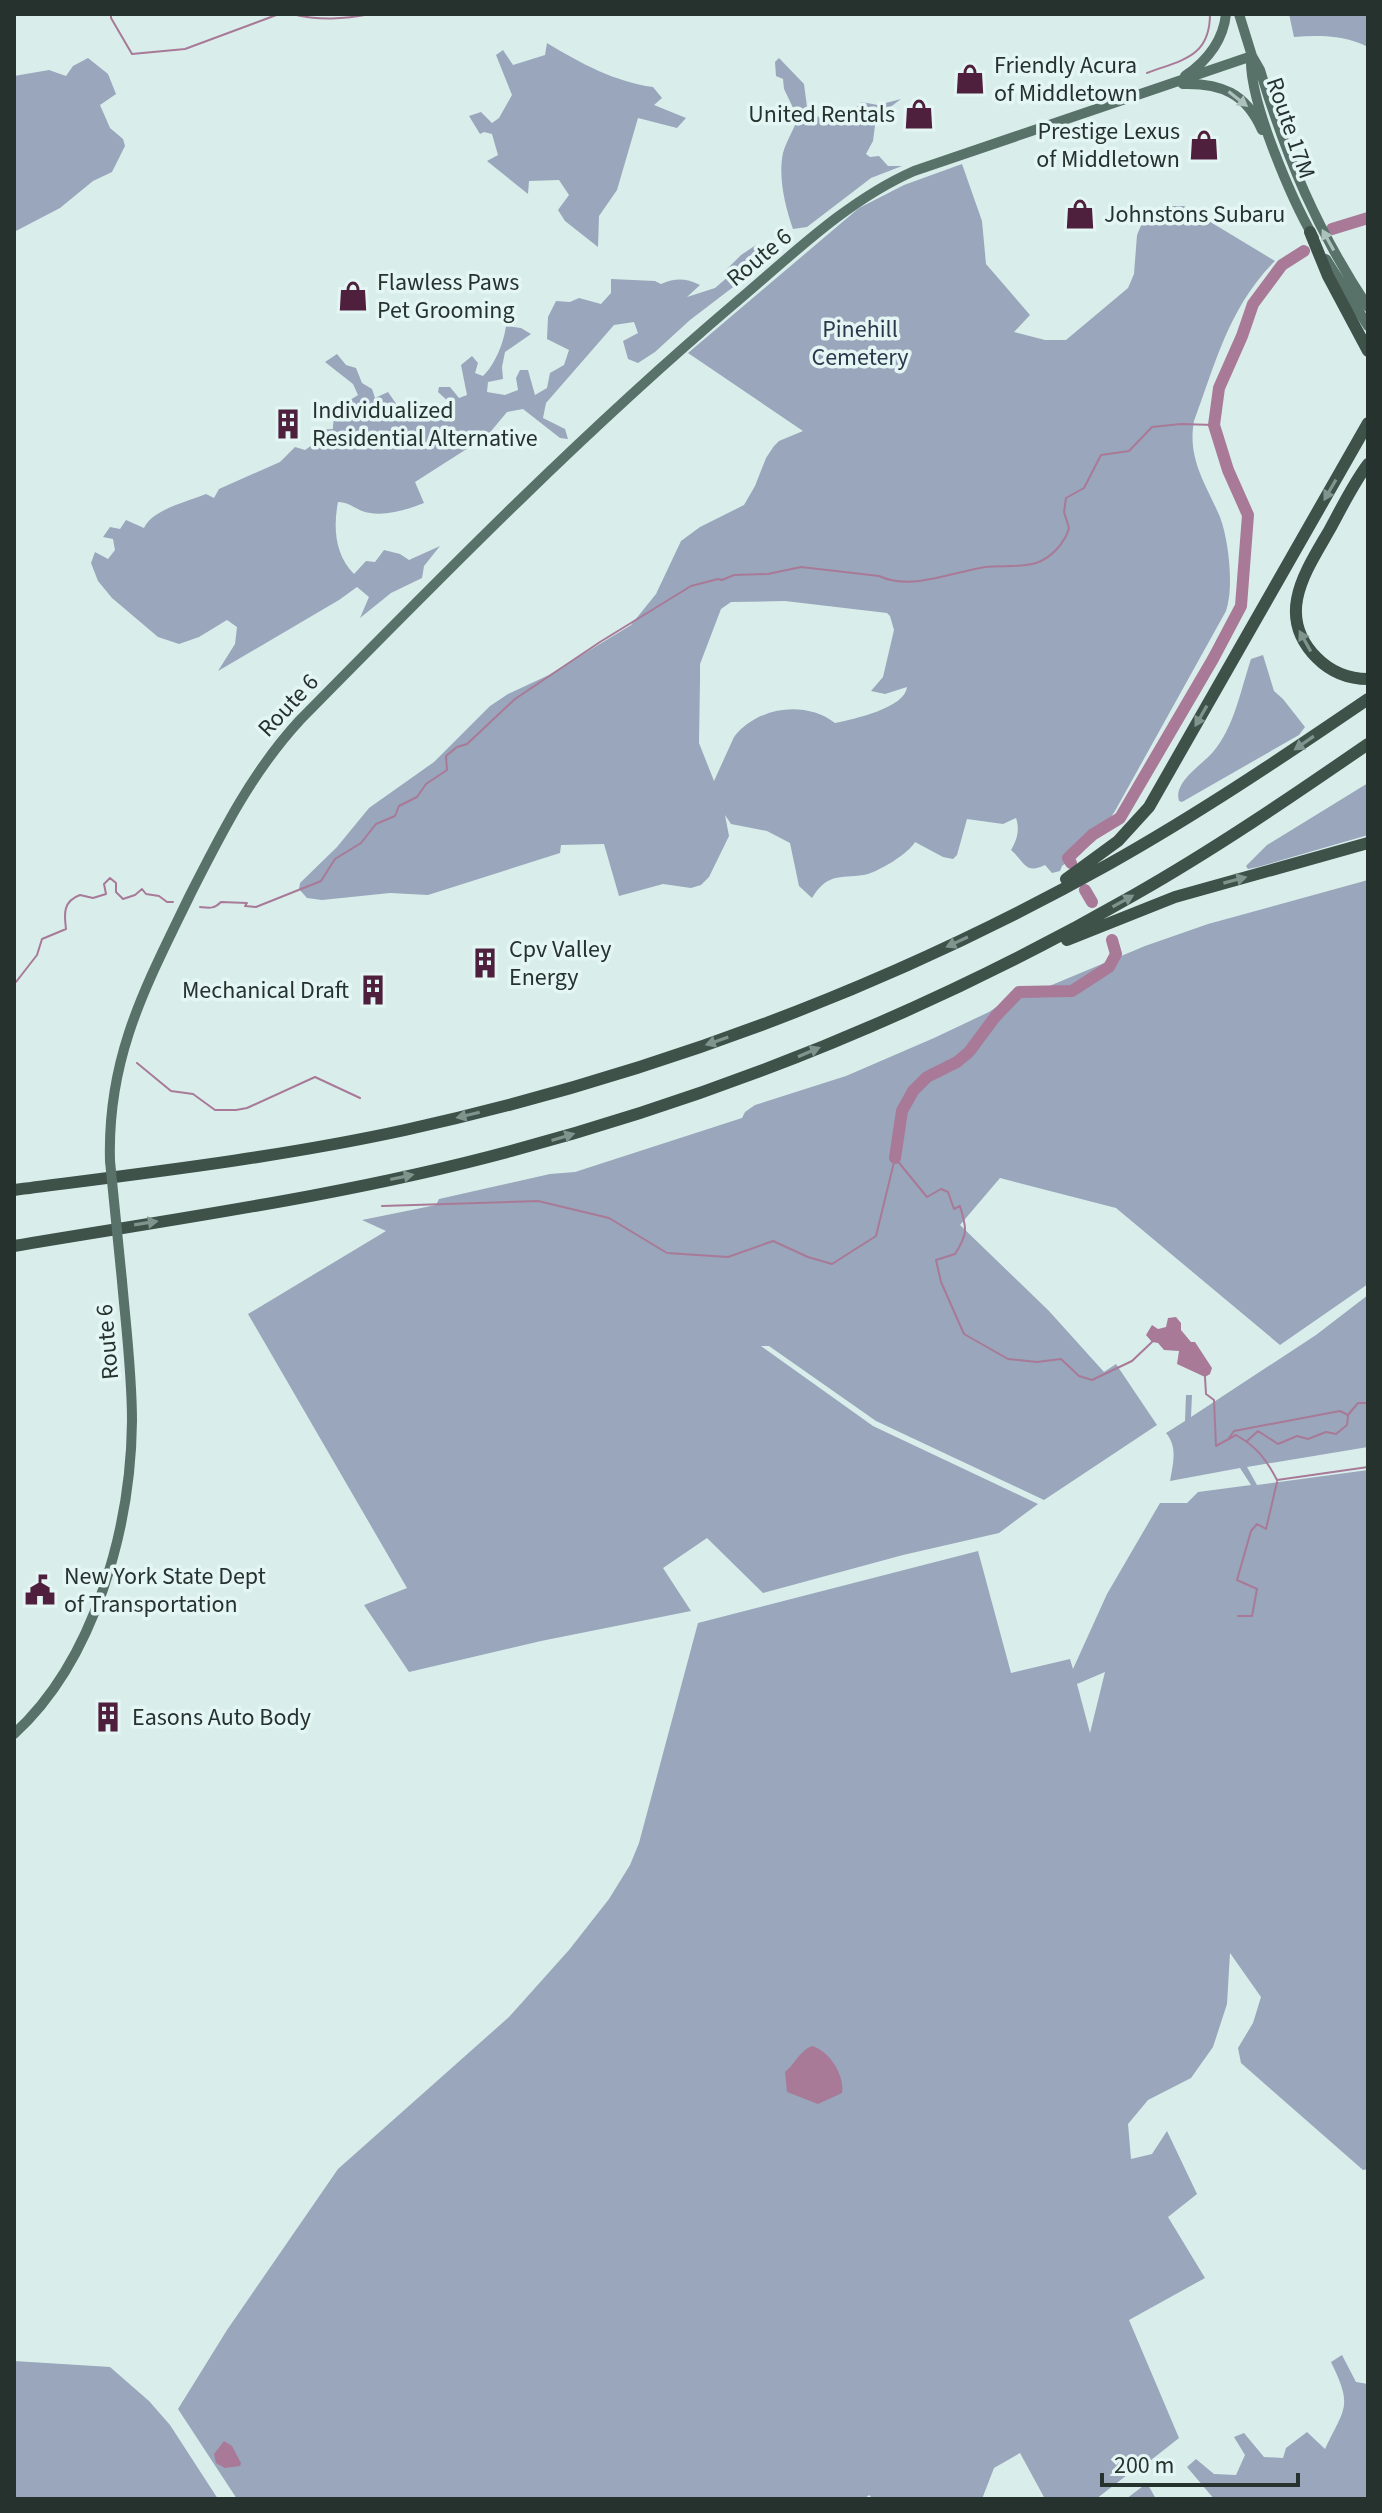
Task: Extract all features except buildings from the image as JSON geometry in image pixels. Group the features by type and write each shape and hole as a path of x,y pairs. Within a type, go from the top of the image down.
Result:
{"highway":[{"path":"1310,232 1328,276 1368,351"},
{"path":"987,928 1087,865 1140,819 1158,793 1368,423"},
{"path":"1368,464 1302,579 1296,607 1302,638 1314,656 1342,675 1368,679"},
{"path":"14,1190 269,1155 370,1137 479,1113 636,1068 741,1032 859,986 987,928 1096,871 1199,811 1368,699"},
{"path":"14,1246 271,1203 447,1167 669,1104 784,1063 1004,965 1177,870 1261,818 1368,744"},
{"path":"1004,965 1175,897 1368,843"}],"main road":[{"path":"1173,84 1202,64 1214,50 1226,14"},
{"path":"1239,14 1252,56"},
{"name":"Route 6","path":"14,1734 39,1709 78,1646 111,1563 122,1521 132,1423 110,1161 112,1098 120,1060 129,1027 147,984 228,819 260,767 288,733 558,461 631,394 855,203 914,171 1252,56"},
{"name":"Route 17M","path":"1252,56 1251,72 1277,155 1310,232 1368,326"},
{"name":"Route 17M","path":"1252,56 1260,70 1285,147 1311,211 1368,307"},
{"path":"1173,84 1209,84 1234,95 1252,111 1277,155"}],"green space":[{"path":"1289,14 1368,14 1368,47 1332,37 1294,37"},
{"path":"547,43 598,71 653,87 662,98 654,105 686,118 677,128 638,118 617,190 599,216 598,247 565,221 558,210 569,195 559,180 529,181 528,194 487,161 498,155 492,134 480,134 469,116 481,112 492,123 499,118 512,95 496,55 503,50 513,65 545,55"},
{"path":"88,58 108,74 116,94 100,105 110,128 123,139 125,146 112,172 93,181 60,208 14,232 14,76 49,70 66,76 73,66"},
{"path":"779,58 804,84 807,107 822,120 833,111 852,113 861,102 878,105 901,99 876,118 873,141 866,154 879,156 888,166 902,166 871,178 807,227 793,229 781,172 784,149 798,118 784,89 783,79 776,76 775,62"},
{"name":"Pinehill Cemetery","path":"962,164 982,221 986,264 1030,315 1014,332 1045,340 1066,340 1128,288 1134,274 1137,235 1143,221 1152,212 1184,206 1275,261 1235,316 1194,421 1195,459 1226,539 1230,577 1226,611 1115,811 1095,841 1062,866 1060,871 1052,873 1045,865 1029,868 1011,850 1017,835 1016,818 1003,824 967,819 957,855 953,859 915,842 901,856 874,872 824,883 812,898 799,886 790,843 767,831 731,824 725,815 729,836 709,877 701,885 691,888 663,884 619,896 604,844 561,845 560,853 428,895 390,893 322,900 307,898 299,889 300,883 337,847 369,808 434,762 490,706 549,675 631,625 656,594 681,541 700,527 744,505 774,446 803,431 688,353 859,208 904,185","holes":["785,601 887,613 894,630 883,677 871,691 885,694 907,687 898,701 877,711 835,723 810,711 796,709 768,713 755,719 734,737 714,781 699,743 700,664 721,609 731,602"]},
{"path":"756,245 765,252 772,250 774,256 638,363 628,359 623,341 638,333 634,322 614,325 546,403 543,418 565,429 568,439 560,438 523,409 507,412 487,436 415,482 424,503 377,514 338,502 336,522 339,550 354,574 366,561 375,562 384,550 409,560 440,546 424,566 422,578 391,593 360,618 369,597 357,587 218,671 235,644 237,627 227,620 199,637 179,644 158,637 112,598 98,581 91,563 95,552 108,559 115,550 113,539 103,537 110,527 120,529 126,520 144,528 148,521 171,507 206,494 214,498 219,489 280,462 295,447 305,450 318,441 313,430 333,429 337,412 358,395 353,384 325,362 337,354 346,365 356,368 362,383 372,389 375,398 388,392 397,405 406,403 416,409 421,402 428,406 435,403 448,409 450,403 438,392 439,387 450,387 459,398 467,395 461,365 472,356 478,363 475,373 483,376 498,353 506,326 521,328 531,334 505,352 503,379 488,382 487,392 505,395 518,390 516,378 520,370 528,370 535,395 547,388 550,373 564,365 569,350 547,339 548,317 556,301 570,302 579,298 601,304 611,293 611,279 661,284 680,280 700,285 687,297 715,288 729,276 726,270"},
{"path":"1263,655 1274,691 1305,727 1299,735 1179,801 1178,794 1184,781 1213,752 1226,732 1251,659"},
{"path":"1368,783 1368,835 1248,869 1246,866 1267,845"},
{"path":"1368,880 1368,1284 1280,1345 1116,1208 1000,1178 960,1225 1049,1311 1104,1372 1116,1364 1157,1425 1044,1500 876,1421 769,1346 761,1346 873,1426 1038,1504 999,1533 763,1593 707,1538 663,1568 691,1611 409,1672 364,1605 407,1588 248,1314 386,1231 362,1220 436,1205 439,1199 550,1174 575,1172 742,1118 755,1105 846,1076 934,1038 989,1012 1020,991 1047,987 1145,946 1208,924"},
{"path":"1368,1295 1368,1447 1247,1467 1257,1485 1368,1470 1368,2169 1363,2170 1241,2063 1238,2048 1253,2023 1261,1997 1230,1953 1227,2004 1213,2047 1191,2078 1148,2100 1128,2124 1131,2159 1152,2154 1167,2131 1197,2194 1168,2217 1205,2278 1129,2320 1179,2438 1096,2499 1045,2499 1020,2453 994,2468 982,2499 873,2499 869,2495 864,2499 237,2499 178,2409 227,2330 338,2169 509,2017 569,1950 609,1899 630,1865 639,1843 698,1623 978,1551 1011,1673 1070,1659 1073,1669 1107,1594 1160,1503 1187,1503 1198,1492 1251,1485 1240,1468 1170,1481 1173,1450 1166,1433 1185,1421 1186,1395 1192,1395 1191,1417 1316,1335","holes":["1105,1672 1090,1733 1077,1684"]},
{"path":"1342,2355 1356,2382 1368,2384 1368,2499 1214,2499 1187,2467 1196,2459 1214,2474 1236,2475 1245,2455 1234,2437 1244,2433 1264,2457 1283,2458 1286,2448 1307,2432 1325,2449 1344,2407 1342,2389 1331,2362"},
{"path":"14,2361 110,2367 149,2401 170,2425 218,2499 14,2499"},
{"path":"1147,2483 1156,2499 1126,2499"}],"shaded area":[{"path":"1176,1317 1181,1323 1181,1330 1191,1342 1195,1342 1212,1368 1205,1377 1177,1364 1179,1351 1164,1350 1146,1335 1152,1325 1158,1329 1166,1327 1168,1318"},
{"path":"812,2046 830,2059 839,2072 842,2086 842,2093 818,2104 787,2092 785,2072"},
{"path":"224,2441 232,2446 240,2466 225,2468 216,2463 214,2454"}],"waterway":[{"path":"111,14 132,54 185,49 279,14"},
{"path":"292,14 312,18 371,14"},
{"path":"1147,73 1182,60 1199,49 1209,29 1210,14"},
{"path":"1332,229 1368,218"},
{"path":"1071,863 1068,858 1092,835 1120,818 1241,606 1248,515 1228,470 1214,425 1219,388 1253,304 1282,265 1304,251"},
{"path":"200,907 212,908 221,902 247,903 245,906 256,907 321,881 335,859 361,843 376,824 395,816 399,806 417,797 426,784 447,770 446,756 467,744 515,699 691,586 734,575 768,574 801,567 905,582 985,567 1036,563 1052,554 1061,544 1069,528 1064,512 1066,498 1084,488 1101,455 1129,451 1152,427 1214,425"},
{"path":"16,982 37,955 42,939 66,929 65,913 70,901 80,895 93,898 106,894 104,884 110,878 116,883 116,892 123,899 142,889 146,894 173,902"},
{"path":"1085,890 1092,902"},
{"path":"895,1158 902,1111 913,1091 927,1077 957,1062 969,1052 995,1017 1019,992 1072,991 1109,967 1116,954 1112,940"},
{"path":"137,1063 171,1091 193,1094 215,1110 247,1108 315,1077 360,1098"},
{"path":"895,1158 927,1197 941,1189 948,1192 954,1209 960,1206 965,1226 962,1241 955,1254 936,1260 941,1282 964,1334 1008,1359 1037,1362 1061,1359 1079,1376 1092,1380 1132,1361 1152,1342"},
{"path":"382,1206 538,1201 609,1218 667,1253 728,1257 773,1241 832,1264 876,1236 895,1158"},
{"path":"1205,1377 1206,1394 1214,1400 1216,1446 1236,1435 1260,1454 1277,1480 1368,1467"},
{"path":"1229,1438 1234,1431 1340,1411 1348,1415 1358,1403 1368,1403"},
{"path":"1247,1441 1258,1431 1278,1444 1297,1436 1308,1439 1326,1432 1336,1434 1347,1425 1348,1416"},
{"path":"1238,1616 1252,1616 1257,1589 1237,1580 1251,1531 1257,1524 1266,1529 1277,1482"}],"place":[{"name":"Friendly Acura of Middletown","path":"970,79"},
{"name":"United Rentals","path":"919,114"},
{"name":"Prestige Lexus of Middletown","path":"1204,145"},
{"name":"Johnstons Subaru","path":"1080,214"},
{"name":"Flawless Paws Pet Grooming","path":"353,296"},
{"name":"Individualized Residential Alternative","path":"288,424"},
{"name":"Cpv Valley Energy","path":"485,963"},
{"name":"Mechanical Draft","path":"373,990"},
{"name":"New York State Dept of Transportation","path":"40,1590"},
{"name":"Easons Auto Body","path":"108,1717"}]}
